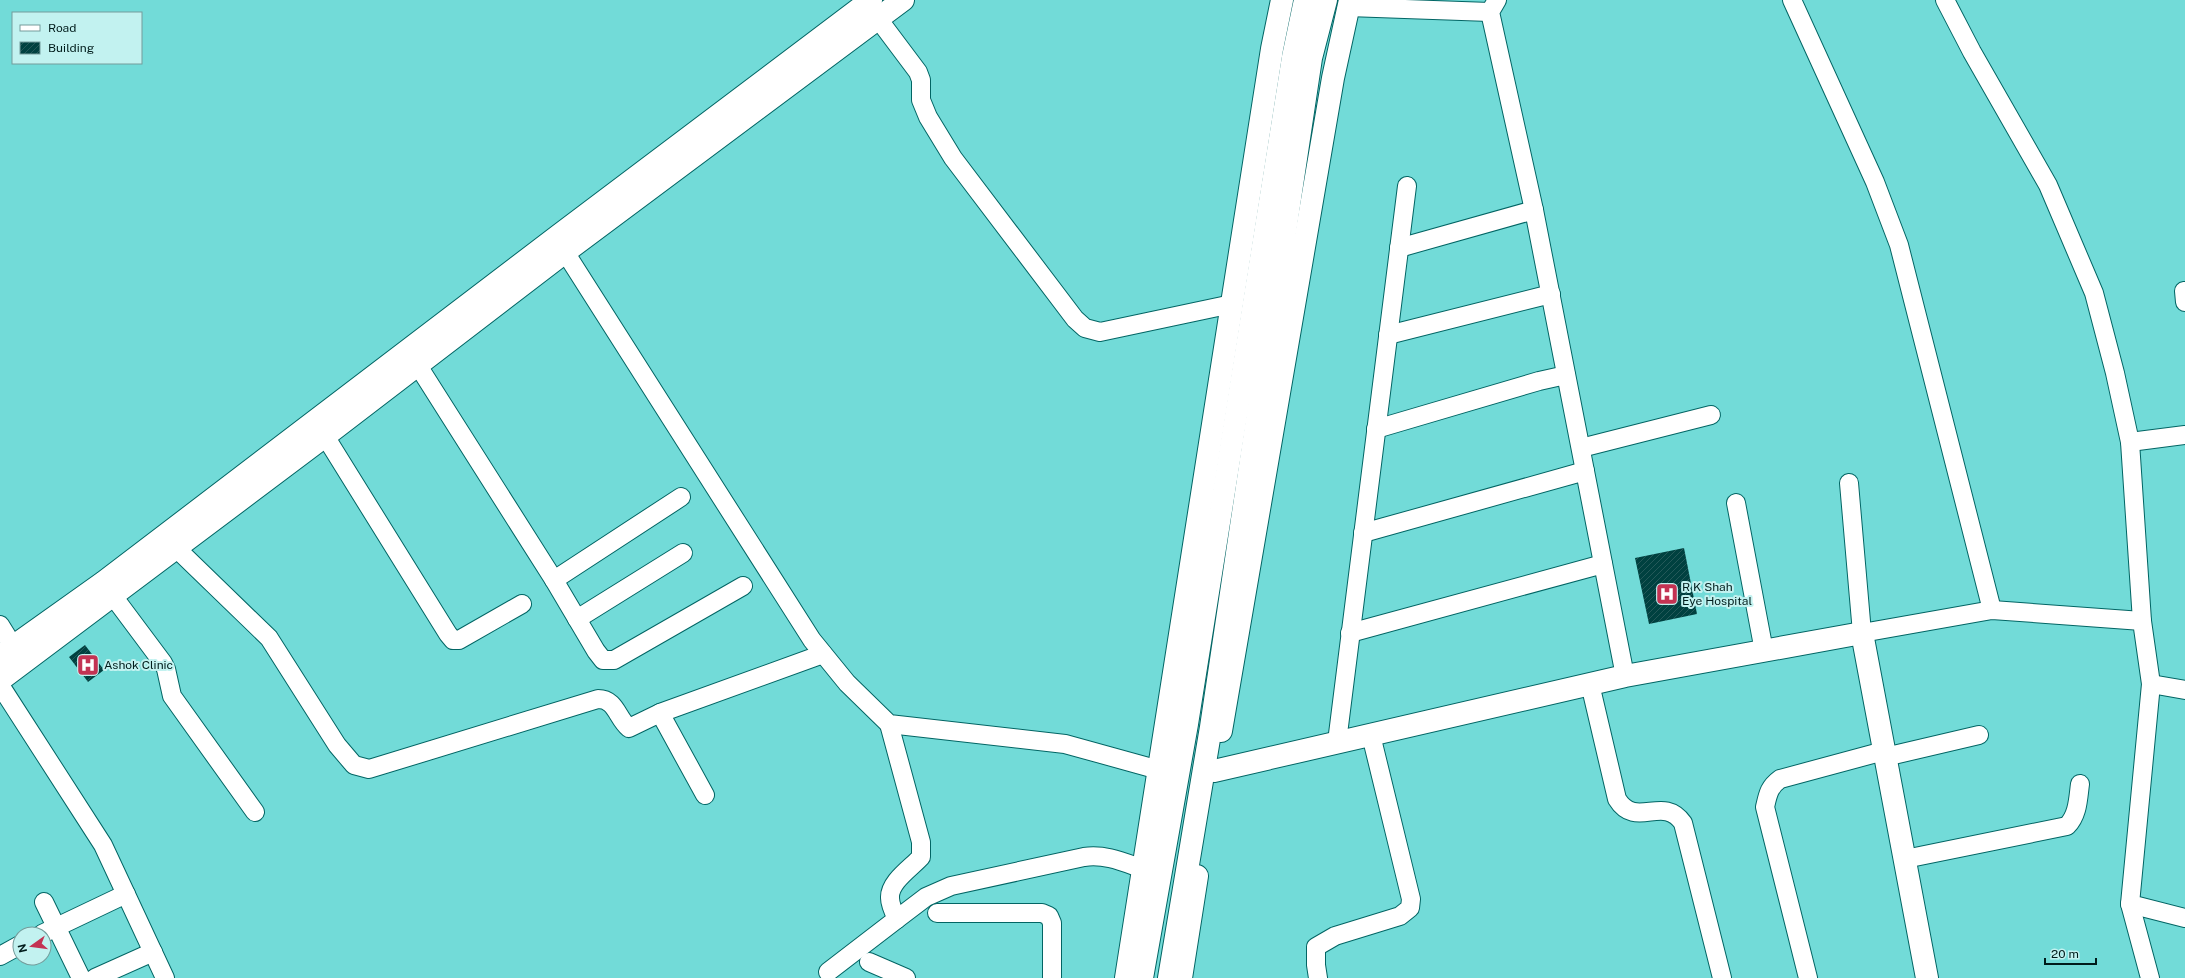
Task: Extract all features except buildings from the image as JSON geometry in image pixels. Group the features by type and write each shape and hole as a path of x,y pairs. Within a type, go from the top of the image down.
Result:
{"street":[{"path":"0,625 6,651 104,582 558,236 872,7 902,0"},
{"path":"1126,978 1232,304 1282,0"},
{"path":"1142,978 1187,724 1292,64 1305,0"},
{"path":"1169,978 1211,726 1311,58 1326,0"},
{"path":"1792,0 1875,182 1899,246 1992,610"},
{"path":"1946,0 1972,52 2048,185 2094,293 2115,373 2130,442 2142,621 2151,684 2130,904 2150,978"},
{"path":"1181,978 1214,771 1331,86 1349,4 1494,6 1625,676"},
{"path":"0,680 113,596 175,547 325,436 565,252 872,7"},
{"path":"872,7 918,72 921,80 921,100 928,117 953,158 1074,320 1085,328 1100,332 1232,304"},
{"path":"1337,742 1407,186"},
{"path":"1399,248 1534,210"},
{"path":"565,252 693,456 812,640 847,683 889,724 903,770 922,850 921,857 894,885 890,892 890,900 896,919"},
{"path":"2184,292 2185,302"},
{"path":"1388,335 1551,294"},
{"path":"417,364 603,660 614,660 743,586"},
{"path":"1376,429 1539,381 1566,375"},
{"path":"1581,448 1711,415"},
{"path":"2130,442 2185,435"},
{"path":"325,436 377,523 453,640 459,640 522,604"},
{"path":"1363,533 1585,472"},
{"path":"1849,483 1862,633 1927,978"},
{"path":"554,580 681,498"},
{"path":"1736,503 1764,651"},
{"path":"175,547 269,638 337,745 354,765 369,769 598,699 606,699 611,702 624,724 629,728 660,713 823,654"},
{"path":"577,619 683,553"},
{"path":"1350,633 1603,564"},
{"path":"113,596 163,663 166,669 172,696 255,812"},
{"path":"1214,771 1625,676 1992,610 2142,621"},
{"path":"1590,684 1616,800 1622,808 1630,813 1670,811 1677,815 1683,823 1722,978"},
{"path":"2151,684 2185,690"},
{"path":"0,685 103,845 165,978"},
{"path":"660,713 705,795"},
{"path":"889,724 1065,744 1159,770"},
{"path":"1318,978 1316,947 1335,936 1400,916 1410,908 1411,900 1371,735"},
{"path":"1808,978 1766,807 1768,792 1772,785 1780,779 1885,754 1979,735"},
{"path":"1905,859 2067,826 2076,812 2080,784"},
{"path":"828,972 926,897 951,886 1084,857 1103,856 1143,869"},
{"path":"52,929 126,894"},
{"path":"44,902 48,926"},
{"path":"2130,904 2185,918"},
{"path":"937,913 1042,913 1049,916 1052,923 1052,978"},
{"path":"52,934 81,978"},
{"path":"0,956 12,949"},
{"path":"95,978 153,952"},
{"path":"869,962 906,978"}],"place":[{"name":"R K Shah Eye Hospital","path":"1667,594"},
{"name":"Ashok Clinic","path":"88,665"}]}
